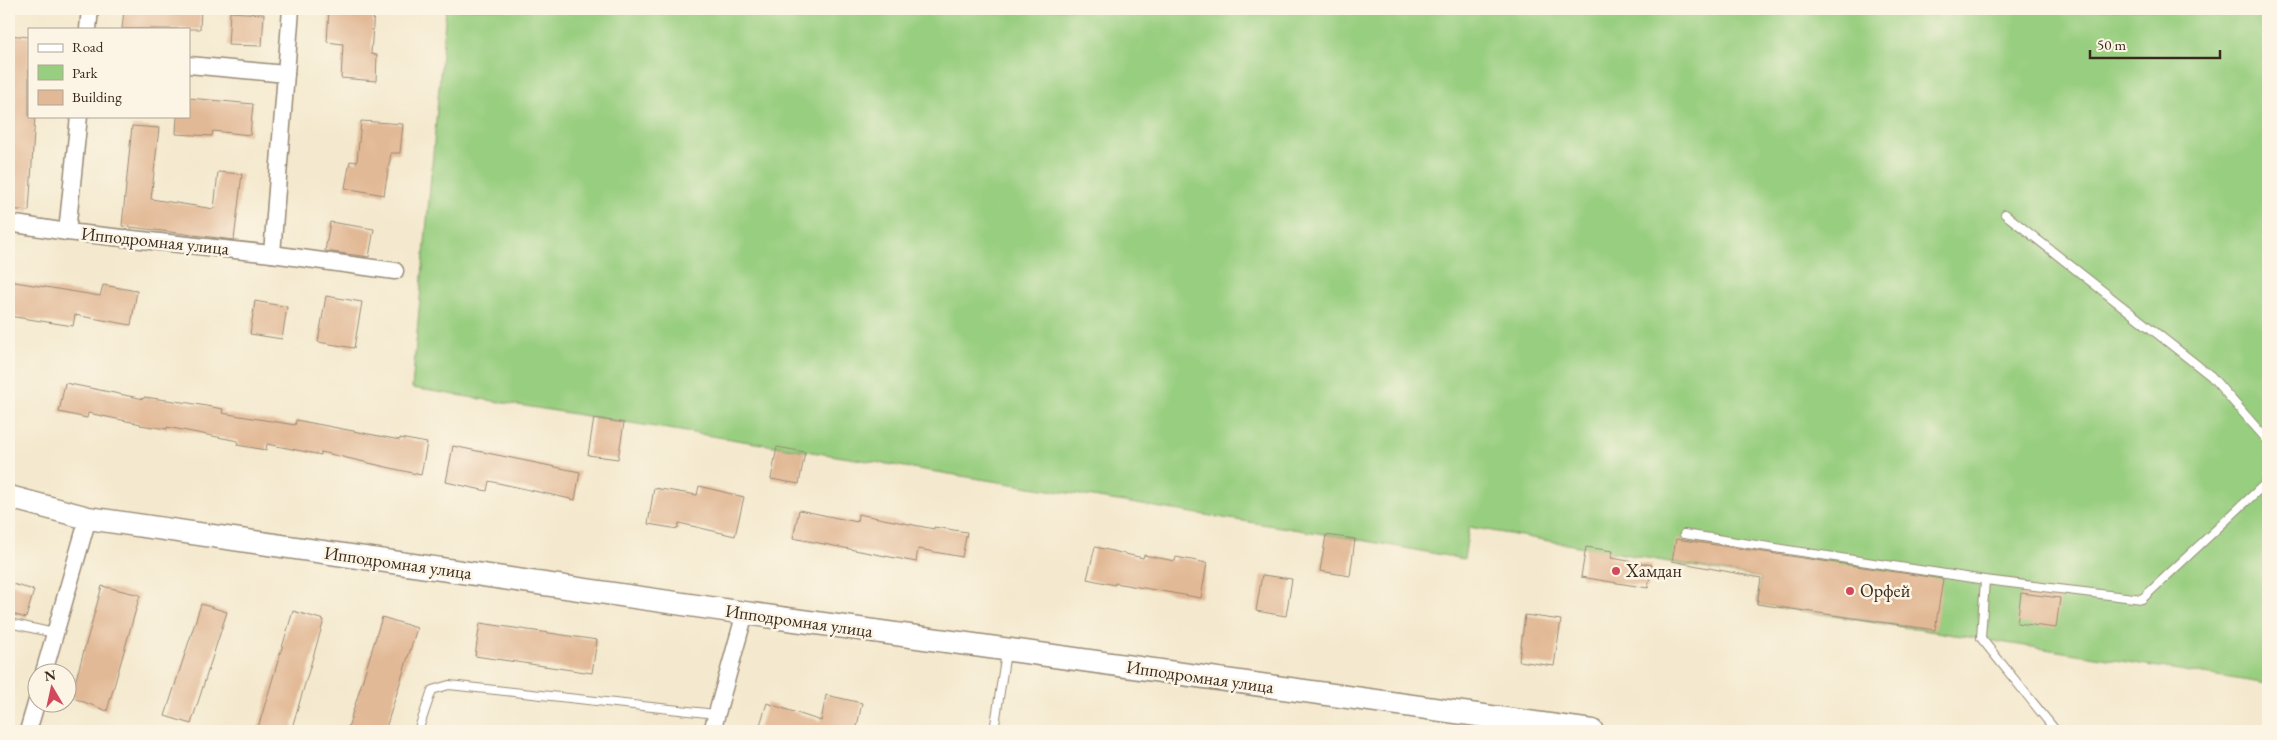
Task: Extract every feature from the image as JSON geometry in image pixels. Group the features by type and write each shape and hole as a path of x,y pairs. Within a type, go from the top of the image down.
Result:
{"main road":[{"name":"Ипподромная улица","path":"9,497 88,518 1006,650 1592,731"}],"street":[{"path":"88,28 90,9"},
{"path":"272,254 291,9"},
{"path":"190,65 286,74"},
{"name":"Ипподромная улица","path":"67,232 79,118"},
{"name":"Ипподромная улица","path":"9,223 67,232 272,254 395,271"},
{"path":"47,662 88,518"},
{"path":"712,731 745,613"},
{"path":"28,731 34,712"}],"lane":[{"path":"2005,214 2211,376 2268,441"},
{"path":"1684,534 1985,580 2142,599 2268,481"},
{"path":"1985,580 1981,638 2056,731"},
{"path":"9,623 54,633"},
{"path":"994,731 1006,650"},
{"path":"418,731 432,690 449,685 717,714"}],"green space":[{"path":"446,9 2268,9 2268,684 1757,604 1761,578 1469,527 1464,559 1355,539 412,388"}],"building":[{"path":"124,9 201,9 200,29 122,28"},
{"path":"329,9 374,11 371,54 377,55 376,81 341,78 343,44 327,42"},
{"path":"230,12 264,14 262,46 228,45"},
{"path":"9,35 28,37 28,118 35,118 29,211 9,209"},
{"path":"190,98 253,104 250,135 213,131 212,136 176,134 177,118 190,118"},
{"path":"361,121 403,124 400,153 391,153 384,195 345,188 350,161 357,162"},
{"path":"132,126 159,128 151,199 214,209 218,172 242,174 234,240 122,226"},
{"path":"330,222 374,229 369,257 325,251"},
{"path":"9,281 100,296 103,285 137,291 131,325 75,315 73,326 9,316"},
{"path":"326,296 362,302 354,348 318,342"},
{"path":"255,301 287,307 282,339 250,334"},
{"path":"65,383 144,399 144,397 223,409 222,413 295,425 296,420 400,440 400,438 427,443 421,475 321,452 321,455 267,444 266,450 237,445 238,441 167,427 167,429 140,425 88,413 87,418 59,412"},
{"path":"594,418 624,423 618,459 588,455"},
{"path":"453,446 580,472 575,500 489,481 487,491 446,482"},
{"path":"777,447 805,452 799,484 771,479"},
{"path":"699,486 744,497 735,536 679,523 678,529 648,524 654,488 697,495"},
{"path":"799,510 857,522 858,514 934,529 934,527 967,532 962,557 918,549 916,562 793,538"},
{"path":"1326,535 1355,539 1350,576 1320,571"},
{"name":"Орфей","path":"1676,539 1943,579 1935,630 1757,604 1761,578 1672,561"},
{"path":"1095,547 1143,558 1144,555 1175,561 1176,557 1207,563 1201,598 1087,579"},
{"name":"Хамдан","path":"1586,547 1613,551 1611,558 1652,565 1648,588 1581,577"},
{"path":"1262,575 1292,579 1286,616 1256,611"},
{"path":"9,583 34,590 26,618 9,613"},
{"path":"102,586 140,595 107,711 78,700 78,672"},
{"path":"2021,593 2060,598 2056,628 2017,623"},
{"path":"201,604 227,612 191,724 165,716"},
{"path":"293,611 324,620 291,731 257,731"},
{"path":"1525,615 1561,620 1554,666 1519,661"},
{"path":"382,617 417,628 385,731 347,731"},
{"path":"480,623 597,640 592,673 475,656"},
{"path":"826,695 862,703 856,731 758,731 767,703 821,721"}],"place":[{"name":"Хамдан","path":"1616,571"},
{"name":"Орфей","path":"1850,591"}]}
